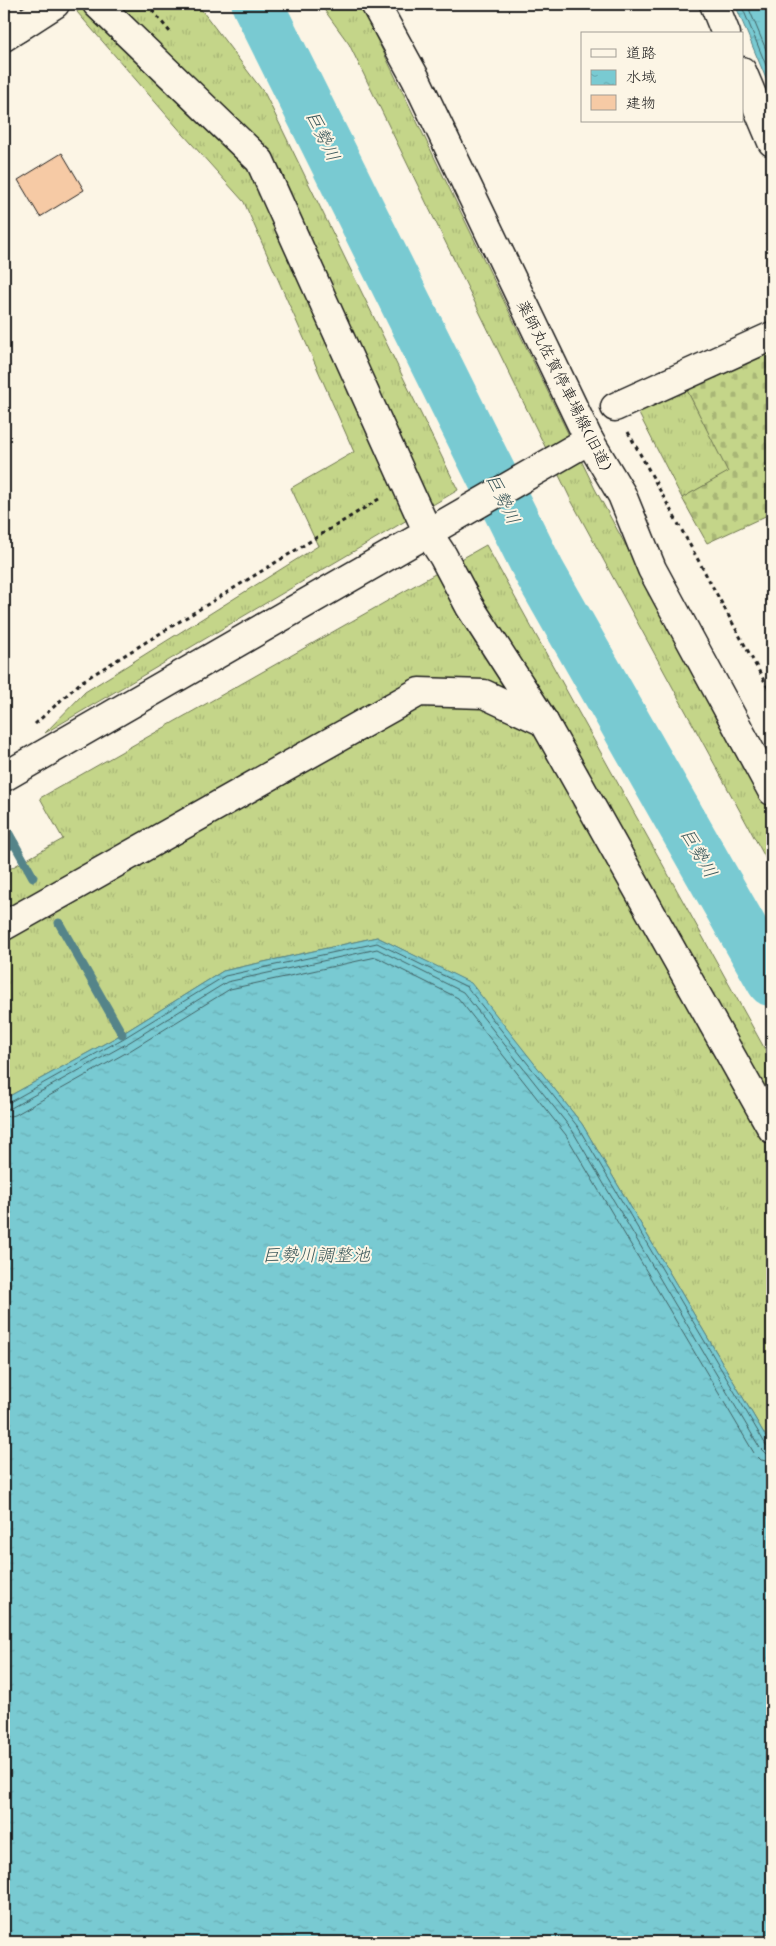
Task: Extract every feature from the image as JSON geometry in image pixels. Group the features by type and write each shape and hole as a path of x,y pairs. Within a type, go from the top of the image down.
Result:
{"street":[{"path":"8,24 55,4"},
{"path":"97,4 260,161 428,533 443,556 470,607 544,722 772,1128"},
{"name":"薬師丸佐賀停車場線(旧道)","path":"374,4 416,79 589,440 622,495 652,569 772,791"},
{"path":"714,4 725,32"},
{"path":"744,76 772,142"},
{"path":"615,408 772,336"},
{"path":"4,777 589,440"},
{"path":"4,926 419,692 484,694 544,722"}],"path":[{"path":"615,408 772,694"},
{"path":"33,726 81,682 379,499"}],"green space":[{"path":"81,4 197,4 265,94 458,490 45,733 85,692 318,546 291,488 354,452 244,202 77,12"},
{"path":"320,4 360,4 595,489 772,813 772,870 572,502 349,44"},
{"path":"772,349 772,513 707,543 682,498 728,472 686,388"},
{"path":"686,388 729,472 682,498 638,412"},
{"path":"486,545 772,1062 772,1447 582,1124 470,983 377,937 223,971 122,1034 4,1099 4,872 63,839 40,798"}],"water":[{"path":"735,4 768,4 772,14 772,93"},
{"name":"巨勢川調整池","path":"377,937 471,983 582,1124 772,1447 772,1942 4,1942 4,1099 122,1034 223,971"}],"building":[{"path":"62,153 84,190 40,217 18,180"}],"waterway":[{"name":"巨勢川","path":"257,4 540,573 772,981"},
{"path":"4,825 14,843 4,849"},
{"path":"14,843 33,877"},
{"path":"59,923 122,1034"}]}
